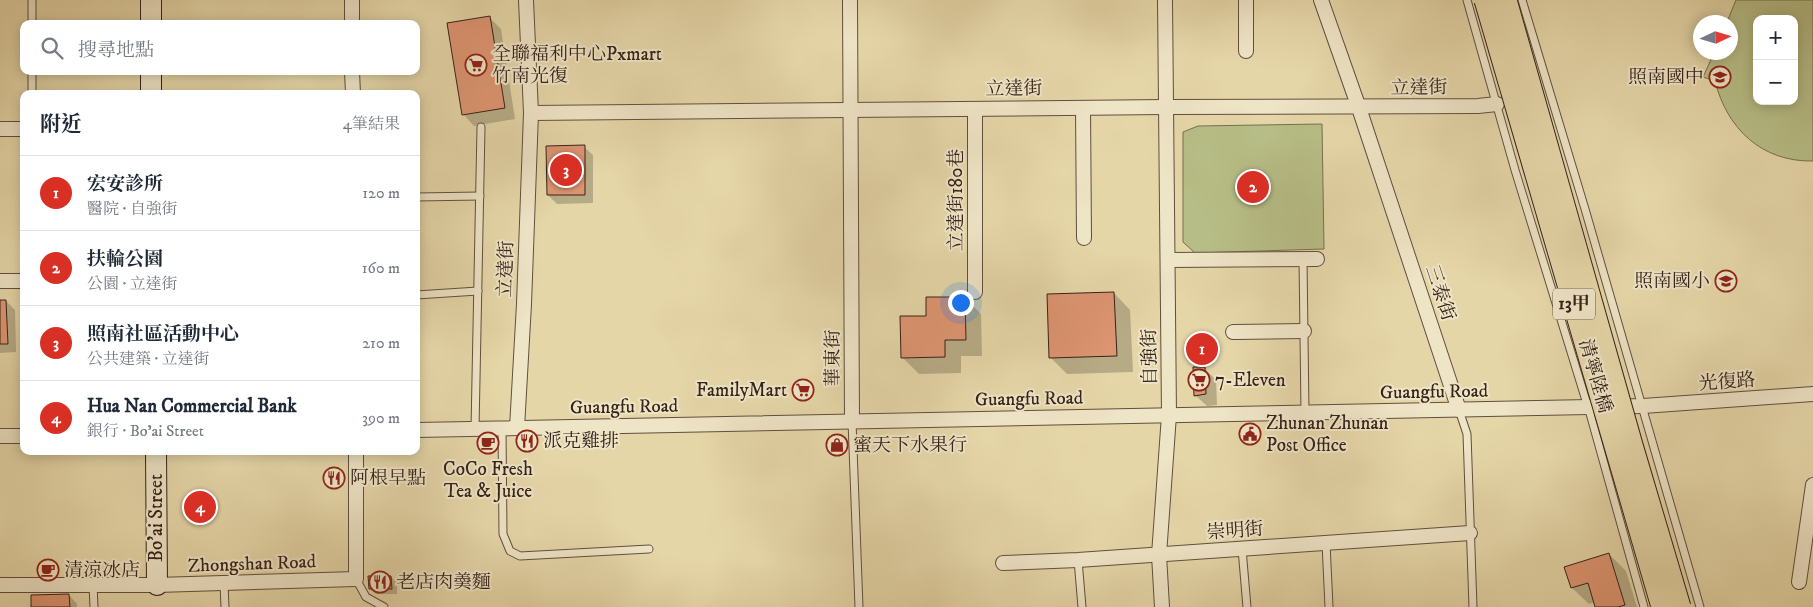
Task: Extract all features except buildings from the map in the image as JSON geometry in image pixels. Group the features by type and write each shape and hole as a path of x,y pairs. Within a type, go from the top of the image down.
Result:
{"main road":[{"name":"清寧陸橋","path":"1485,0 1662,607"},
{"name":"清寧陸橋","path":"1506,0 1629,435 1680,607"}],"street":[{"path":"151,0 151,20"},
{"path":"352,0 352,20"},
{"name":"立達街","path":"517,428 524,304 531,112 526,0"},
{"name":"華東街","path":"850,0 852,422"},
{"name":"自強街","path":"1162,607 1159,555 1169,416 1165,0"},
{"path":"1246,0 1246,51"},
{"name":"三泰街","path":"1321,0 1359,108 1459,410"},
{"path":"151,75 151,90"},
{"path":"352,75 353,90"},
{"name":"立達街","path":"531,112 1166,107 1359,108 1497,104"},
{"name":"立達街180巷","path":"975,108 975,292"},
{"path":"1083,108 1084,238"},
{"path":"0,129 20,129"},
{"path":"1168,260 1310,259"},
{"path":"0,281 20,281"},
{"path":"1233,332 1304,331"},
{"name":"光復路","path":"1643,406 1813,394"},
{"name":"Guangfu Road","path":"420,430 1643,406"},
{"path":"0,436 20,436"},
{"name":"Bo'ai Street","path":"156,455 157,585"},
{"path":"356,455 356,579"},
{"path":"1799,582 1813,484"},
{"name":"崇明街","path":"1003,563 1159,555 1470,533"},
{"name":"Zhongshan Road","path":"0,586 224,584 356,579"}],"lane":[{"path":"32,0 32,20"},
{"path":"1467,0 1515,170 1588,408 1644,607"},
{"path":"1522,0 1614,307 1700,607"},
{"path":"32,75 32,90"},
{"path":"475,429 481,127"},
{"path":"420,197 480,196"},
{"path":"1305,413 1304,331 1310,259"},
{"path":"420,294 478,291"},
{"path":"1562,323 1614,307"},
{"path":"1568,341 1619,325"},
{"name":"三泰街","path":"1459,410 1467,434 1473,607"},
{"name":"華東街","path":"852,422 859,607"},
{"path":"502,428 503,534 510,551 520,556 649,549"},
{"path":"1326,543 1329,607"},
{"path":"1242,549 1247,607"},
{"path":"1078,560 1082,607"},
{"path":"356,579 366,597 384,607"},
{"path":"224,584 225,607"},
{"path":"91,586 93,607"}],"green space":[{"path":"1736,0 1813,0 1813,161 1795,160 1778,156 1763,149 1749,139 1728,114 1715,81 1703,77 1711,60 1738,60 1738,15 1730,15"},
{"path":"1322,124 1324,249 1195,253 1183,242 1183,132 1198,126"}],"place":[{"name":"全聯福利中心Pxmart 竹南光復","path":"476,65"},
{"name":"照南國中","path":"1720,77"},
{"name":"照南社區活動中心","path":"566,170"},
{"name":"扶輪公園","path":"1253,187"},
{"name":"照南國小","path":"1726,281"},
{"name":"宏安診所","path":"1202,349"},
{"name":"7-Eleven","path":"1199,380"},
{"name":"FamilyMart","path":"803,390"},
{"name":"Zhunan Zhunan Post Office","path":"1250,434"},
{"name":"派克雞排","path":"527,441"},
{"name":"CoCo Fresh Tea & Juice","path":"488,443"},
{"name":"蜜天下水果行","path":"837,445"},
{"name":"阿根早點","path":"334,478"},
{"name":"Hua Nan Commercial Bank","path":"200,507"},
{"name":"清涼冰店","path":"48,570"},
{"name":"老店肉羮麵","path":"380,582"}]}
